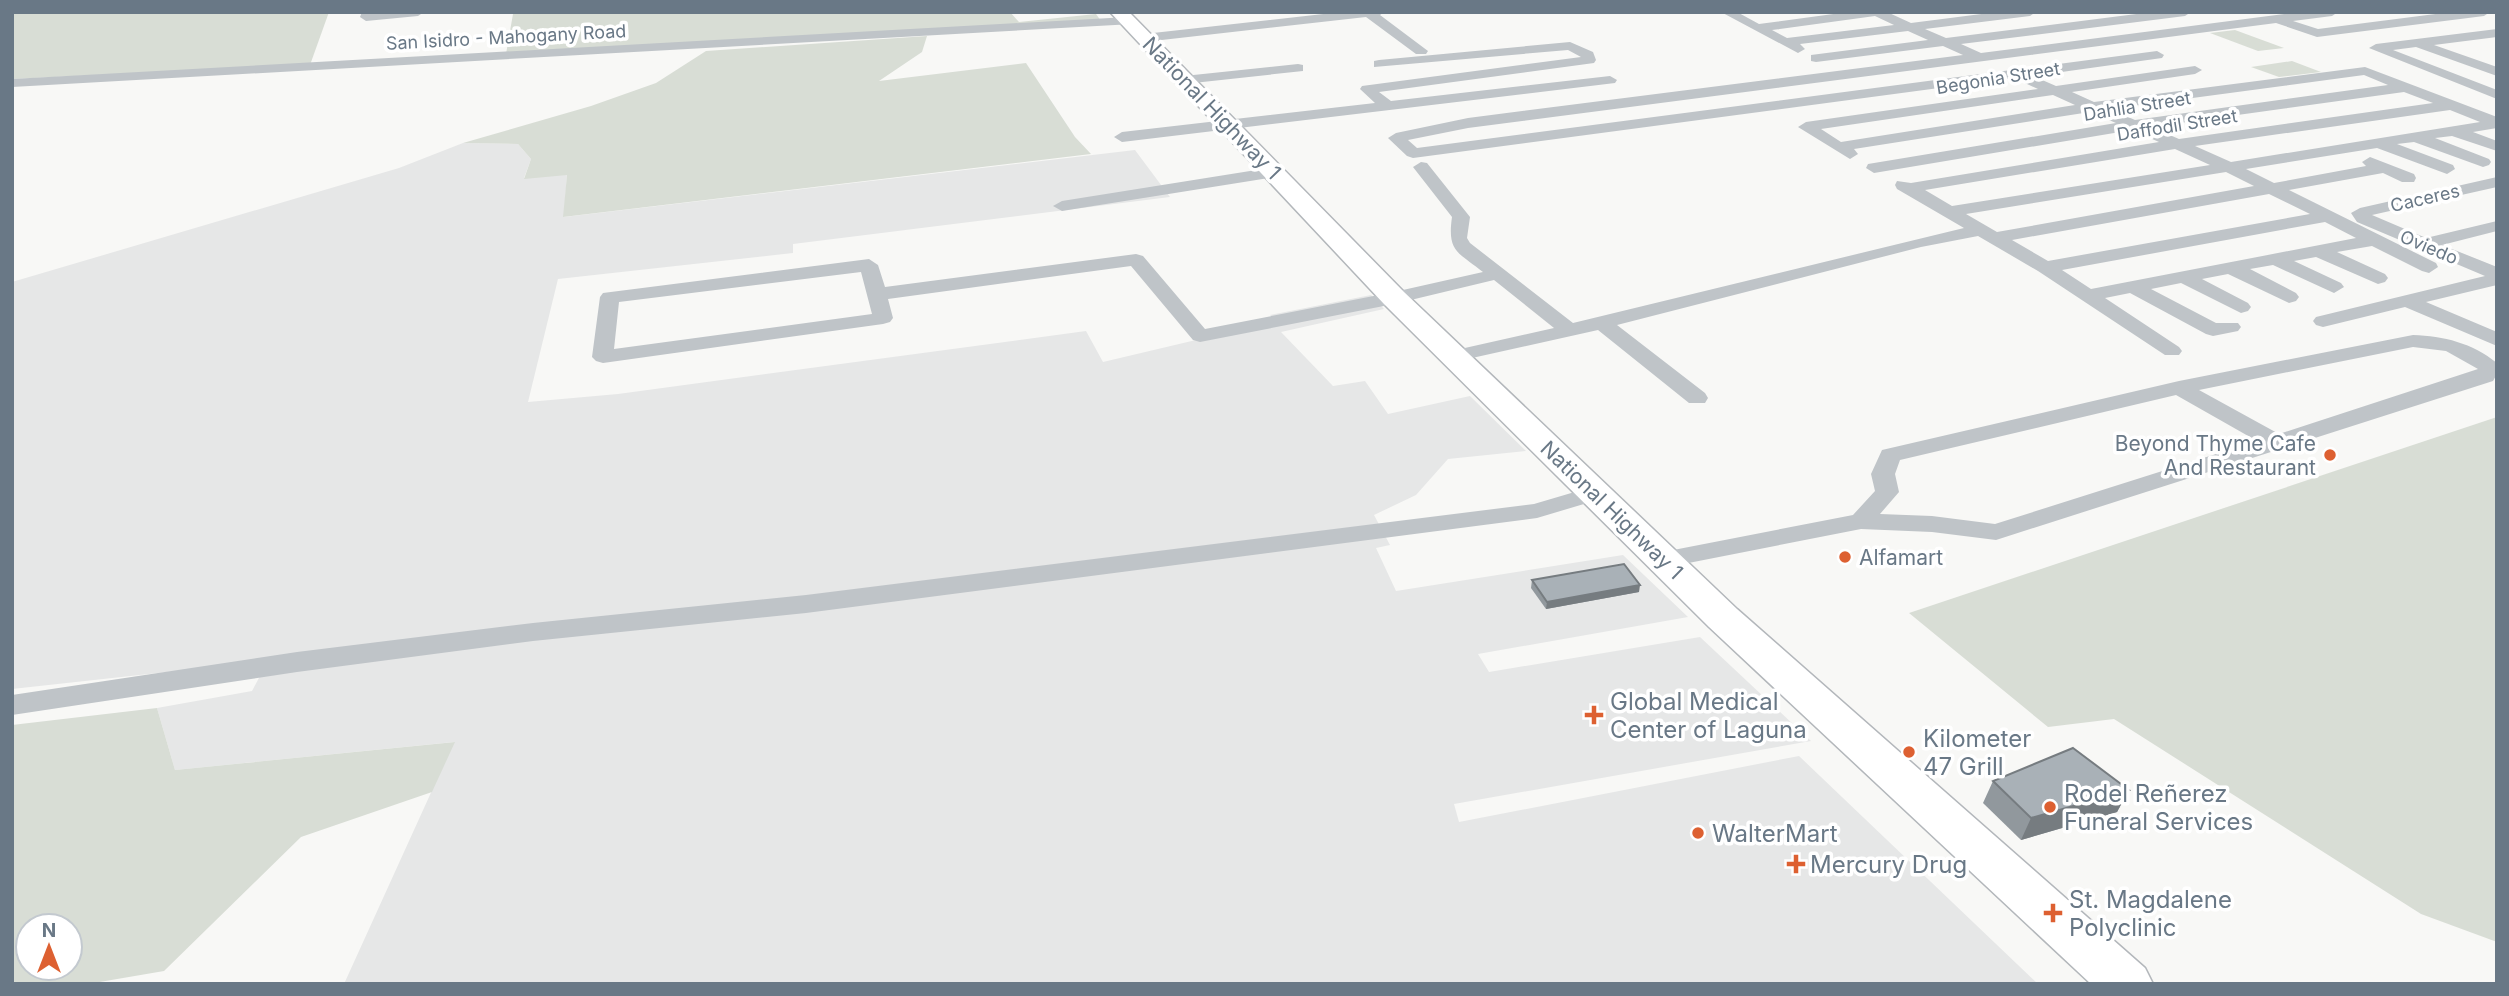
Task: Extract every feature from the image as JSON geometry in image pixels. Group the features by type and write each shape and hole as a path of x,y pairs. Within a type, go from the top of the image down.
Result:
{"highway":[{"name":"National Highway 1","path":"1130,24 1231,125 1394,298 1663,560 1864,748 2127,984"}],"street":[{"path":"368,12 366,17 417,12"},
{"path":"1757,27 1877,12 2227,166 2324,217 2429,267"},
{"path":"1786,42 2030,12"},
{"path":"1816,58 2185,12"},
{"path":"2255,12 2317,33 2484,12"},
{"path":"2157,55 1413,153 1396,138 1443,129 2332,12"},
{"path":"1373,13 1421,51"},
{"name":"San Isidro - Mahogany Road","path":"12,83 1373,13"},
{"path":"1732,13 1883,92"},
{"path":"2053,17 2236,87"},
{"path":"2497,33 2376,48 2497,96"},
{"path":"2459,38 2484,47"},
{"path":"2417,44 2497,74"},
{"path":"1389,107 1367,89 1589,60 1588,55 1570,46 1379,64 1402,84"},
{"path":"1556,64 1588,83"},
{"path":"1184,80 1298,68"},
{"path":"1775,71 1797,83"},
{"name":"Begonia Street","path":"1838,147 1806,127 2051,89 2195,71"},
{"path":"1838,147 2091,107 2365,71 2497,123"},
{"path":"2453,78 2497,74"},
{"path":"1733,76 1754,88"},
{"path":"1122,137 1610,80"},
{"path":"1689,82 1708,94"},
{"name":"Dahlia Street","path":"1874,168 2134,125 2406,87"},
{"path":"1644,88 1662,100"},
{"name":"Daffodil Street","path":"1909,188 2177,144 2452,105"},
{"path":"1947,212 2497,123"},
{"path":"1443,129 1462,147"},
{"path":"2453,131 2497,146"},
{"path":"2416,136 2483,162"},
{"path":"2378,142 2447,169"},
{"path":"1838,147 2045,267 2172,351"},
{"path":"2337,149 2408,178"},
{"path":"1421,167 1461,217 1458,238 1462,246 1568,329"},
{"path":"1454,356 1602,323 1920,242 2273,190 2385,168"},
{"path":"1062,206 1275,172"},
{"name":"Caceres","path":"2363,218 2360,214 2497,182"},
{"path":"2045,267 2324,217"},
{"name":"Oviedo","path":"2363,218 2497,276"},
{"path":"2422,244 2497,226"},
{"path":"2089,296 2278,261 2372,240"},
{"path":"2321,252 2378,278"},
{"path":"878,294 1136,260 1200,336 1394,298 1497,274"},
{"path":"2278,261 2334,287"},
{"path":"869,265 878,294 883,318 603,357 610,297 869,265"},
{"path":"2234,269 2290,297"},
{"path":"2323,321 2497,276"},
{"path":"2186,278 2241,307"},
{"path":"2136,288 2213,330 2231,327"},
{"path":"2405,300 2497,341"},
{"path":"1602,323 1697,398"},
{"path":"1663,560 1861,521 1931,524 1996,532 2274,441 2485,376 2489,368 2468,352 2437,342 2413,341 2179,388 1890,455 1883,474 1887,492 1931,524"},
{"path":"2468,352 2497,341"},
{"path":"2179,388 2274,441"},
{"path":"1861,521 1887,492"},
{"path":"12,705 297,662 507,635 806,604 1537,511 1595,493"}],"shaded area":[{"path":"12,12 329,12 310,65 12,79"},
{"path":"1010,12 1019,22 1096,14 1101,21 506,54 513,14"},
{"path":"2235,30 2284,48 2258,51 2210,33"},
{"path":"927,36 922,52 879,81 1026,63 1075,137 1091,154 563,217 567,175 524,179 531,159 518,144 463,143 591,106 656,83 706,51"},
{"path":"2292,61 2321,72 2279,77 2251,67"},
{"path":"463,143 518,144 531,159 524,178 567,174 564,217 1135,150 1170,197 793,244 793,253 558,279 528,402 618,394 1086,331 1103,362 1276,321 1270,315 1371,295 1384,309 1281,332 1333,386 1365,381 1388,414 1470,396 1526,451 1448,459 1416,495 1374,515 1390,545 1376,548 1396,591 1623,555 1688,617 1478,654 1489,672 1700,637 1811,741 1454,804 1459,822 1799,756 2038,984 344,984 454,742 175,770 157,708 252,691 268,661 12,689 12,282 399,168"},
{"path":"2497,417 2497,942 2421,914 2114,719 2048,727 1909,613"},
{"path":"157,708 175,770 455,742 432,792 301,837 164,971 88,984 12,984 12,725"}],"building":[{"path":"1624,564 1640,585 1547,602 1532,580"},
{"path":"2073,748 2129,790 2031,818 1993,781"}],"place":[{"name":"Beyond Thyme Cafe And Restaurant","path":"2330,455"},
{"name":"Alfamart","path":"1845,557"},
{"name":"Global Medical Center of Laguna","path":"1594,715"},
{"name":"Kilometer 47 Grill","path":"1909,752"},
{"name":"Rodel Reñerez Funeral Services","path":"2050,807"},
{"name":"WalterMart","path":"1698,833"},
{"name":"Mercury Drug","path":"1796,864"},
{"name":"St. Magdalene Polyclinic","path":"2053,913"}]}
